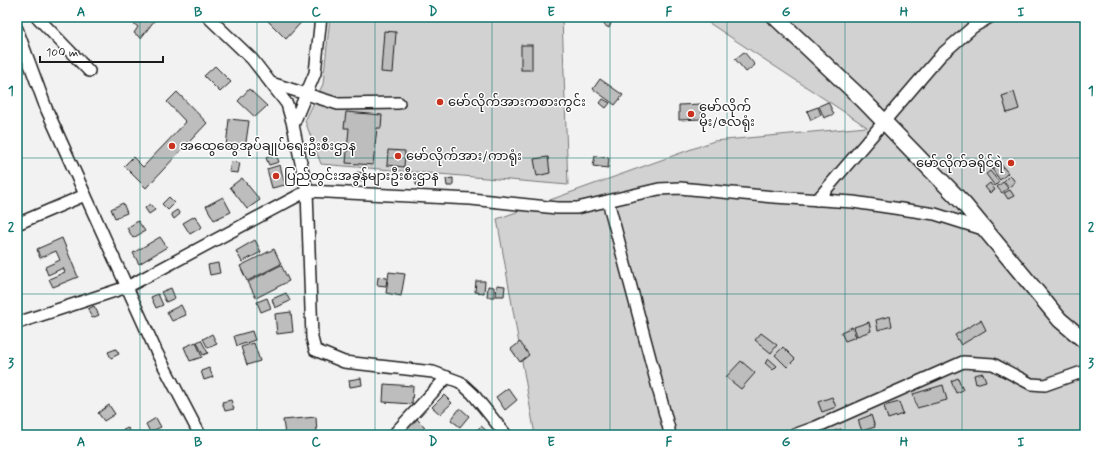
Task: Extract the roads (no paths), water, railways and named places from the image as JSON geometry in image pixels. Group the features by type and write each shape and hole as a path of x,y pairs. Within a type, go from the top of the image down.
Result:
{"main road":[{"path":"775,17 884,121 964,204 1060,320 1085,341"}],"street":[{"path":"36,17 89,71"},
{"path":"208,17 252,59 287,104 307,191 312,338 315,350 344,362 432,372 460,382 473,394 506,435"},
{"path":"293,125 315,73 321,17"},
{"path":"817,200 941,55 972,27 990,17"},
{"path":"17,29 46,108 85,195 156,351 200,435"},
{"path":"270,83 338,104 399,103"},
{"path":"17,323 127,287 307,191 471,198 557,208 577,208 658,189 680,188 774,197 853,202 935,214 986,230"},
{"path":"17,224 85,195"},
{"path":"608,201 669,429 669,435"},
{"path":"794,435 816,427 963,362 994,364 1031,384 1045,384 1085,372"},
{"path":"400,435 396,432 447,377"}],"place":[{"name":"မော်လိုက်အားကစားကွင်း","path":"440,102"},
{"name":"မော်လိုက် မိုး/ဇလရုံး","path":"691,114"},
{"name":"အထွေထွေအုပ်ချုပ်ရေးဦးစီးဌာန","path":"172,146"},
{"name":"မော်လိုက်အား/ကာရုံး","path":"398,156"},
{"name":"မော်လိုက်ခရိုင်ရဲ","path":"1011,163"},
{"name":"ပြည်တွင်းအခွန်များဦးစီးဌာန","path":"276,176"}]}
